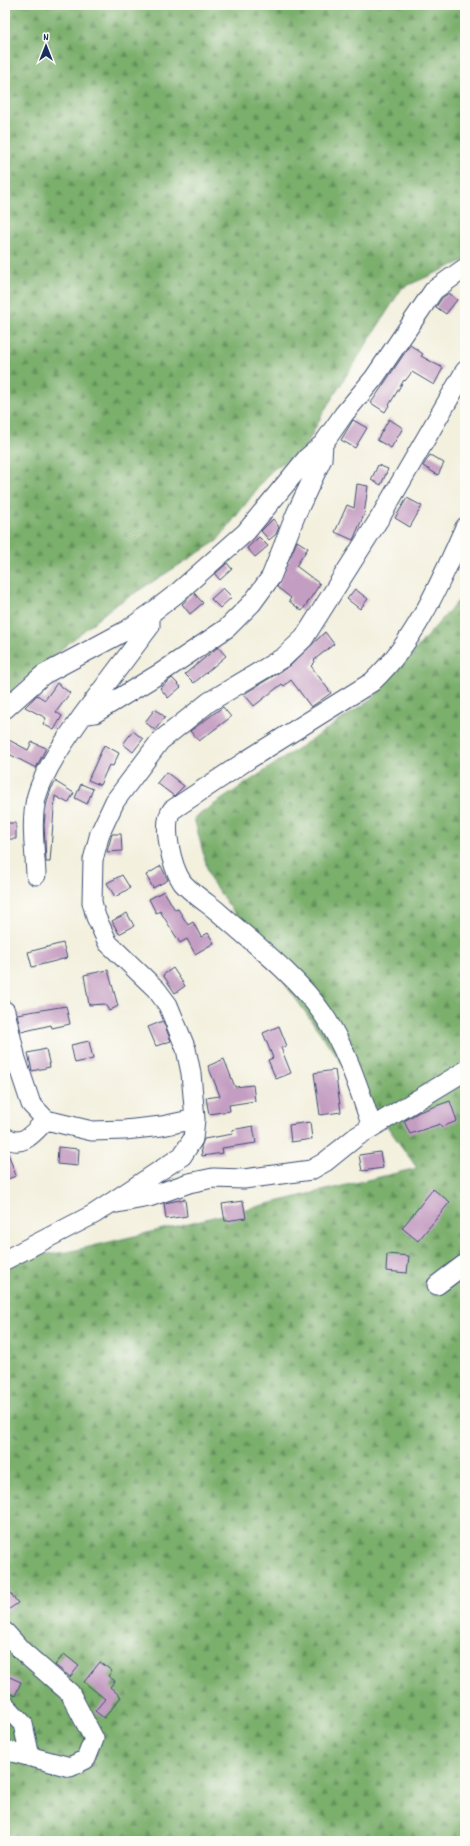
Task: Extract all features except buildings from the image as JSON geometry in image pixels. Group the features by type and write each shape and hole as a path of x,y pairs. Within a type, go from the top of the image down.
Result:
{"street":[{"path":"5,709 43,675 127,630 150,614 176,594 246,532 307,458 323,444 344,414 374,378 434,290 465,268"},
{"path":"5,1260 78,1224 108,1205 182,1156 193,1139 196,1119 192,1073 186,1049 168,1005 156,989 108,943 96,918 92,902 93,860 100,833 116,801 160,741 209,702 284,657 304,638 382,516 465,371"},
{"path":"83,715 95,713 162,672 227,628 252,602 271,578 296,514 322,460 323,444"},
{"path":"372,1127 340,1043 323,1013 287,972 182,882 171,855 166,825 168,816 172,810 249,759 372,682 387,667 420,618 440,582 465,527"},
{"path":"36,875 34,817 37,795 57,753 83,715 150,626 150,614"},
{"path":"5,1011 16,1060 31,1104 46,1120 92,1131 147,1127 196,1119"},
{"path":"108,1205 149,1197 189,1183 213,1178 244,1179 310,1170 325,1162 356,1137 465,1071"},
{"path":"5,1137 10,1140 20,1142 28,1138 46,1120"},
{"path":"437,1285 465,1264"},
{"path":"5,1632 23,1652 70,1693 94,1739 86,1759 70,1767 5,1750"},
{"path":"5,1705 23,1724 30,1757"}],"green space":[{"path":"5,5 465,5 465,260 402,288 324,411 305,448 271,471 217,541 111,608 5,696"},
{"path":"465,593 465,1841 5,1841 5,1258 68,1252 417,1168 210,879 194,818 372,699"}]}
